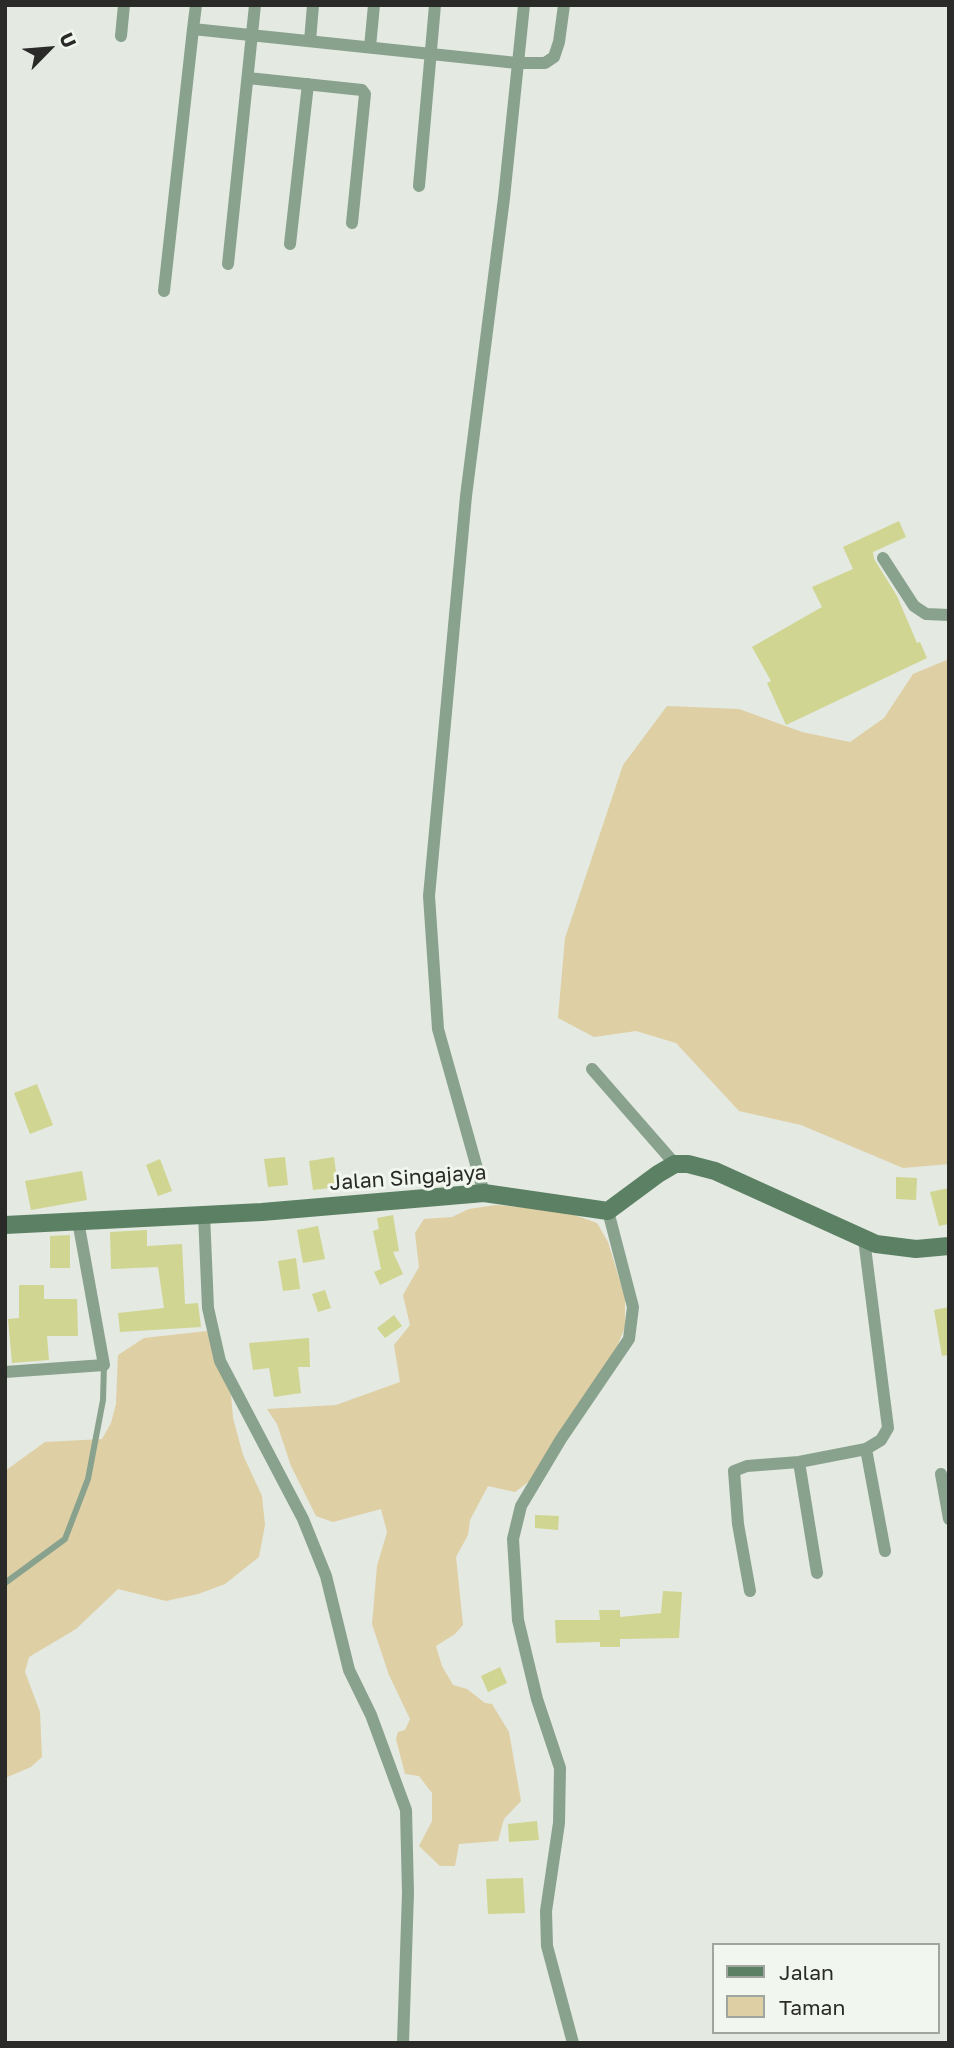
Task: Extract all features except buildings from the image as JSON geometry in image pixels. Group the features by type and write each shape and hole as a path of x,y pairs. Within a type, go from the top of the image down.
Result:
{"street":[{"path":"121,36 124,5"},
{"path":"164,291 196,5"},
{"path":"228,264 255,5"},
{"path":"310,41 313,5"},
{"path":"370,47 374,5"},
{"path":"419,187 435,5"},
{"path":"484,1193 438,1029 429,896 466,496 504,198 524,5"},
{"path":"193,29 517,63 545,63 554,57 564,5"},
{"path":"248,78 362,90 365,94 352,223"},
{"path":"290,244 308,84"},
{"path":"883,558 914,606 926,614 949,615"},
{"path":"592,1069 675,1164 715,1171 876,1244 916,1249 949,1246"},
{"path":"573,2043 547,1946 546,1911 559,1823 560,1768 537,1699 518,1620 513,1539 521,1506 561,1439 629,1339 633,1307 608,1211 633,1190 675,1164"},
{"name":"Jalan Singajaya","path":"5,1225 407,1202 484,1193 608,1211"},
{"path":"204,1214 208,1308 220,1361 303,1519 326,1576 349,1670 371,1715 406,1810 408,1883 403,2043"},
{"path":"5,1372 104,1365 78,1221"},
{"path":"750,1591 738,1524 734,1471 747,1466 799,1462 866,1449 881,1440 888,1428 864,1240"},
{"path":"866,1449 885,1551"},
{"path":"799,1462 817,1573"},
{"path":"941,1474 949,1519"}],"lane":[{"path":"5,1583 65,1539 88,1479 103,1400 104,1365"}],"green space":[{"path":"949,659 949,1164 903,1168 801,1125 739,1111 676,1043 636,1031 594,1037 558,1018 565,938 623,765 667,706 739,709 802,732 850,742 884,718 913,674"},
{"path":"496,1205 563,1211 597,1223 608,1242 625,1298 625,1327 617,1347 531,1480 515,1492 488,1486 470,1520 468,1535 456,1557 463,1625 455,1634 436,1646 442,1666 453,1685 467,1689 485,1703 492,1704 509,1732 521,1801 504,1819 498,1841 459,1844 455,1866 440,1866 419,1846 432,1821 432,1793 419,1776 405,1774 396,1739 398,1732 405,1730 410,1719 389,1675 372,1624 377,1566 387,1532 381,1509 333,1522 316,1516 291,1466 277,1424 267,1409 336,1405 400,1382 394,1345 410,1325 403,1295 419,1267 415,1233 424,1219 452,1217 469,1209"},
{"path":"207,1331 216,1362 231,1395 233,1418 243,1455 262,1496 265,1525 259,1557 225,1584 198,1594 166,1601 118,1589 76,1629 29,1657 25,1672 40,1712 42,1757 31,1767 5,1778 5,1471 45,1442 102,1439 111,1423 116,1404 118,1355 144,1338"}]}
